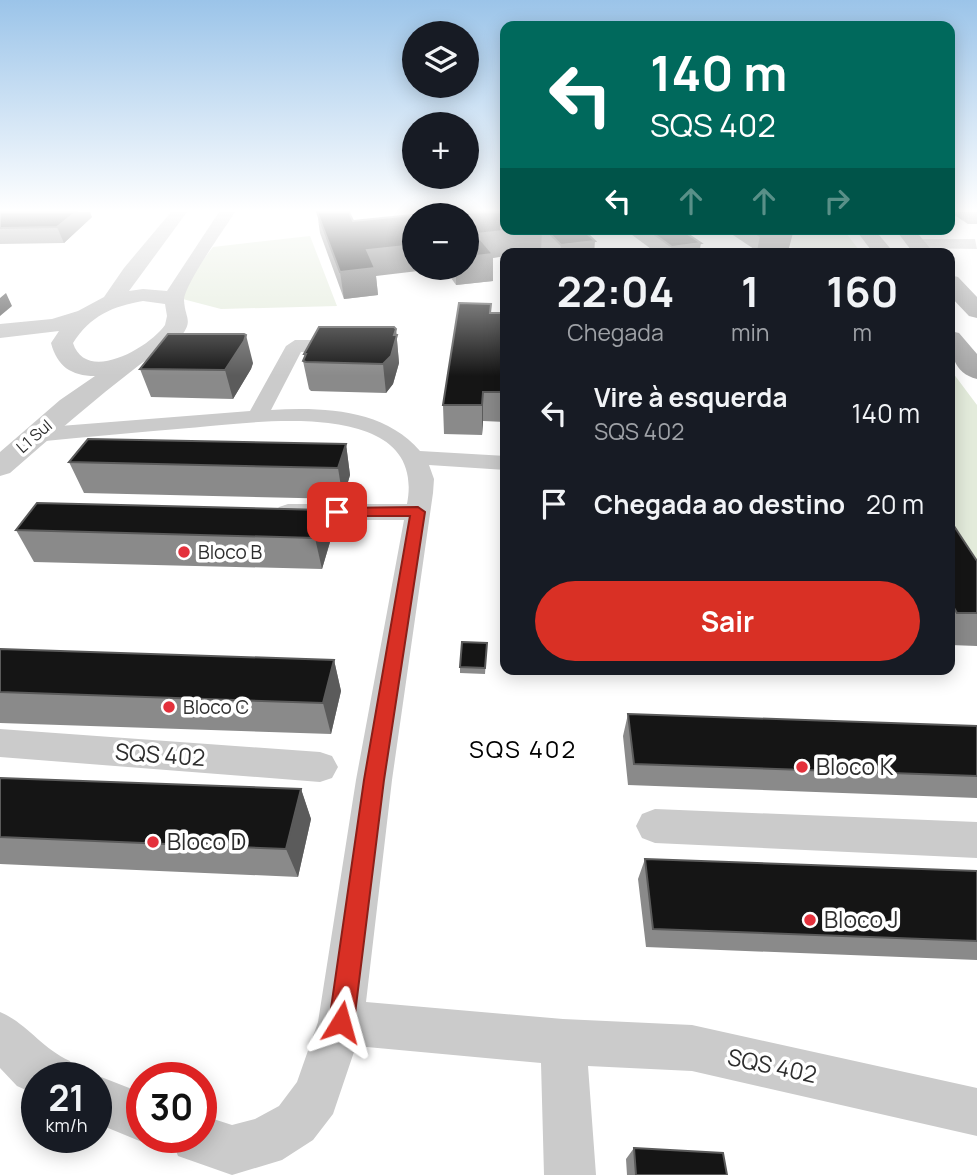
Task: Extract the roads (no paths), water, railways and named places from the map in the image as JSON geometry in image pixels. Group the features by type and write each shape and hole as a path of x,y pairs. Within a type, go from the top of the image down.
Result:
{"main road":[{"path":"955,287 977,311"},
{"path":"955,344 977,371"}],"street":[{"path":"136,359 91,369 76,366 65,354 62,342 68,331 117,293 137,267"},
{"path":"117,293 159,295 177,292 193,267"},
{"name":"L1 Sul","path":"0,467 69,406 165,340 176,326 179,314 177,292"},
{"path":"9,331 55,325 86,315"},
{"path":"9,331 62,342"},
{"path":"257,417 295,346 372,346"},
{"name":"L1 Sul","path":"69,406 76,366"},
{"path":"35,435 312,415 348,419 386,434 402,444 413,457 422,475 374,780 341,1022 316,1097 296,1123 264,1142 232,1150 217,1145"},
{"path":"413,457 500,463"},
{"path":"270,512 418,512"},
{"name":"SQS 402","path":"0,743 320,767"},
{"path":"655,826 977,840"},
{"name":"SQS 402","path":"341,1022 563,1042 692,1048 977,1112"},
{"path":"0,1035 27,1062"},
{"path":"563,1042 569,1175"}],"place":[{"name":"Bloco B","path":"184,552"},
{"name":"Bloco C","path":"169,707"},
{"name":"Bloco K","path":"802,767"},
{"name":"Bloco D","path":"153,842"},
{"name":"Bloco J","path":"810,920"}],"district":[{"name":"SQS 402","path":"523,750"}]}
